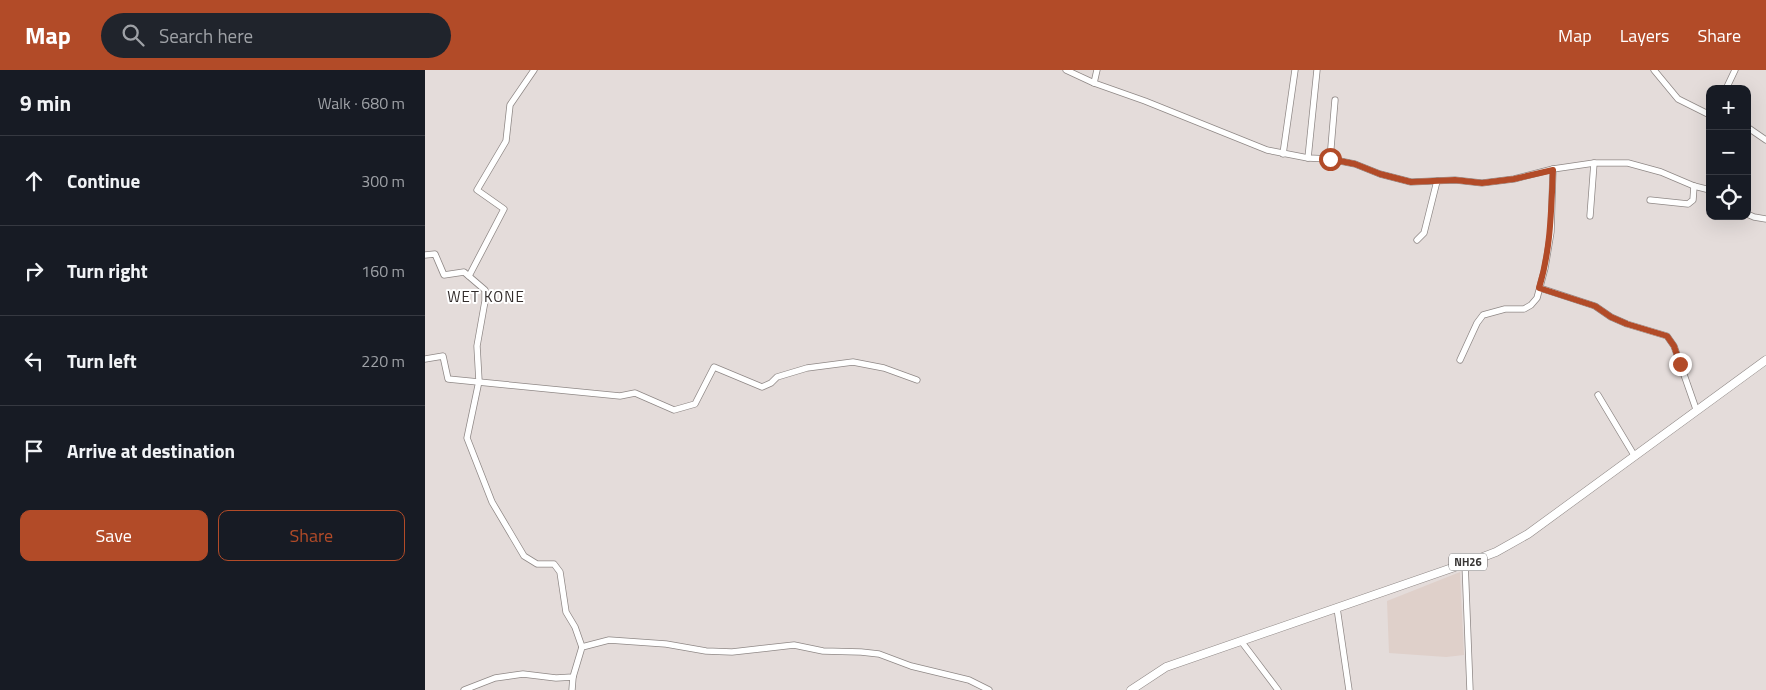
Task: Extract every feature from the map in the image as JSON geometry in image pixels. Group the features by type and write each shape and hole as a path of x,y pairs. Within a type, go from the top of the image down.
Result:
{"highway":[{"name":"NH26","path":"1131,690 1166,667 1496,552 1517,541 1766,360"}],"street":[{"path":"469,276 504,210 477,190 506,141 510,105 534,70"},
{"path":"1066,70 1094,83 1145,101 1267,150 1355,164 1380,174 1411,182 1455,180 1482,183 1514,179 1594,162 1628,163 1661,172 1706,189"},
{"path":"1094,83 1097,70"},
{"path":"1283,154 1295,70"},
{"path":"1308,158 1317,70"},
{"path":"1728,85 1735,70"},
{"path":"1656,71 1678,98 1706,113"},
{"path":"1330,159 1335,100"},
{"path":"1751,130 1766,140"},
{"path":"1590,216 1594,162"},
{"path":"1460,360 1477,323 1483,315 1505,309 1523,309 1531,305 1537,298 1545,268 1551,232 1553,170"},
{"path":"1417,240 1424,234 1437,181"},
{"path":"1650,200 1688,204 1693,200 1694,186"},
{"path":"1751,215 1766,219"},
{"path":"425,255 435,254 444,275 464,272 485,290 485,301 477,346 479,381 467,438 492,502 524,556 537,564 554,564 560,572 566,612 575,627 583,647 573,677 572,690"},
{"path":"1539,288 1595,306 1611,317 1627,324 1667,336 1674,346 1696,410"},
{"path":"425,359 443,356 448,379 620,396 635,393 674,410 695,404 714,366 762,387 771,383 777,377 807,368 853,362 884,368 917,380"},
{"path":"1597,394 1634,455"},
{"path":"1465,563 1470,690"},
{"path":"1337,608 1349,690"},
{"path":"583,647 609,640 666,644 706,651 732,652 794,645 823,651 861,652 879,654 911,666 969,680 989,690"},
{"path":"1241,641 1278,690"},
{"path":"464,690 495,678 523,674 556,678 573,677"}],"shaded area":[{"path":"1460,572 1464,655 1446,657 1389,653 1387,601"}],"district":[{"name":"WET KONE","path":"486,297"}],"route":[{"path":"1330,159 1355,164 1380,174 1411,182 1455,180 1482,183 1514,179 1553,170 1551,232 1545,268 1539,288 1595,306 1611,317 1627,324 1667,336 1674,346 1680,364"}]}
